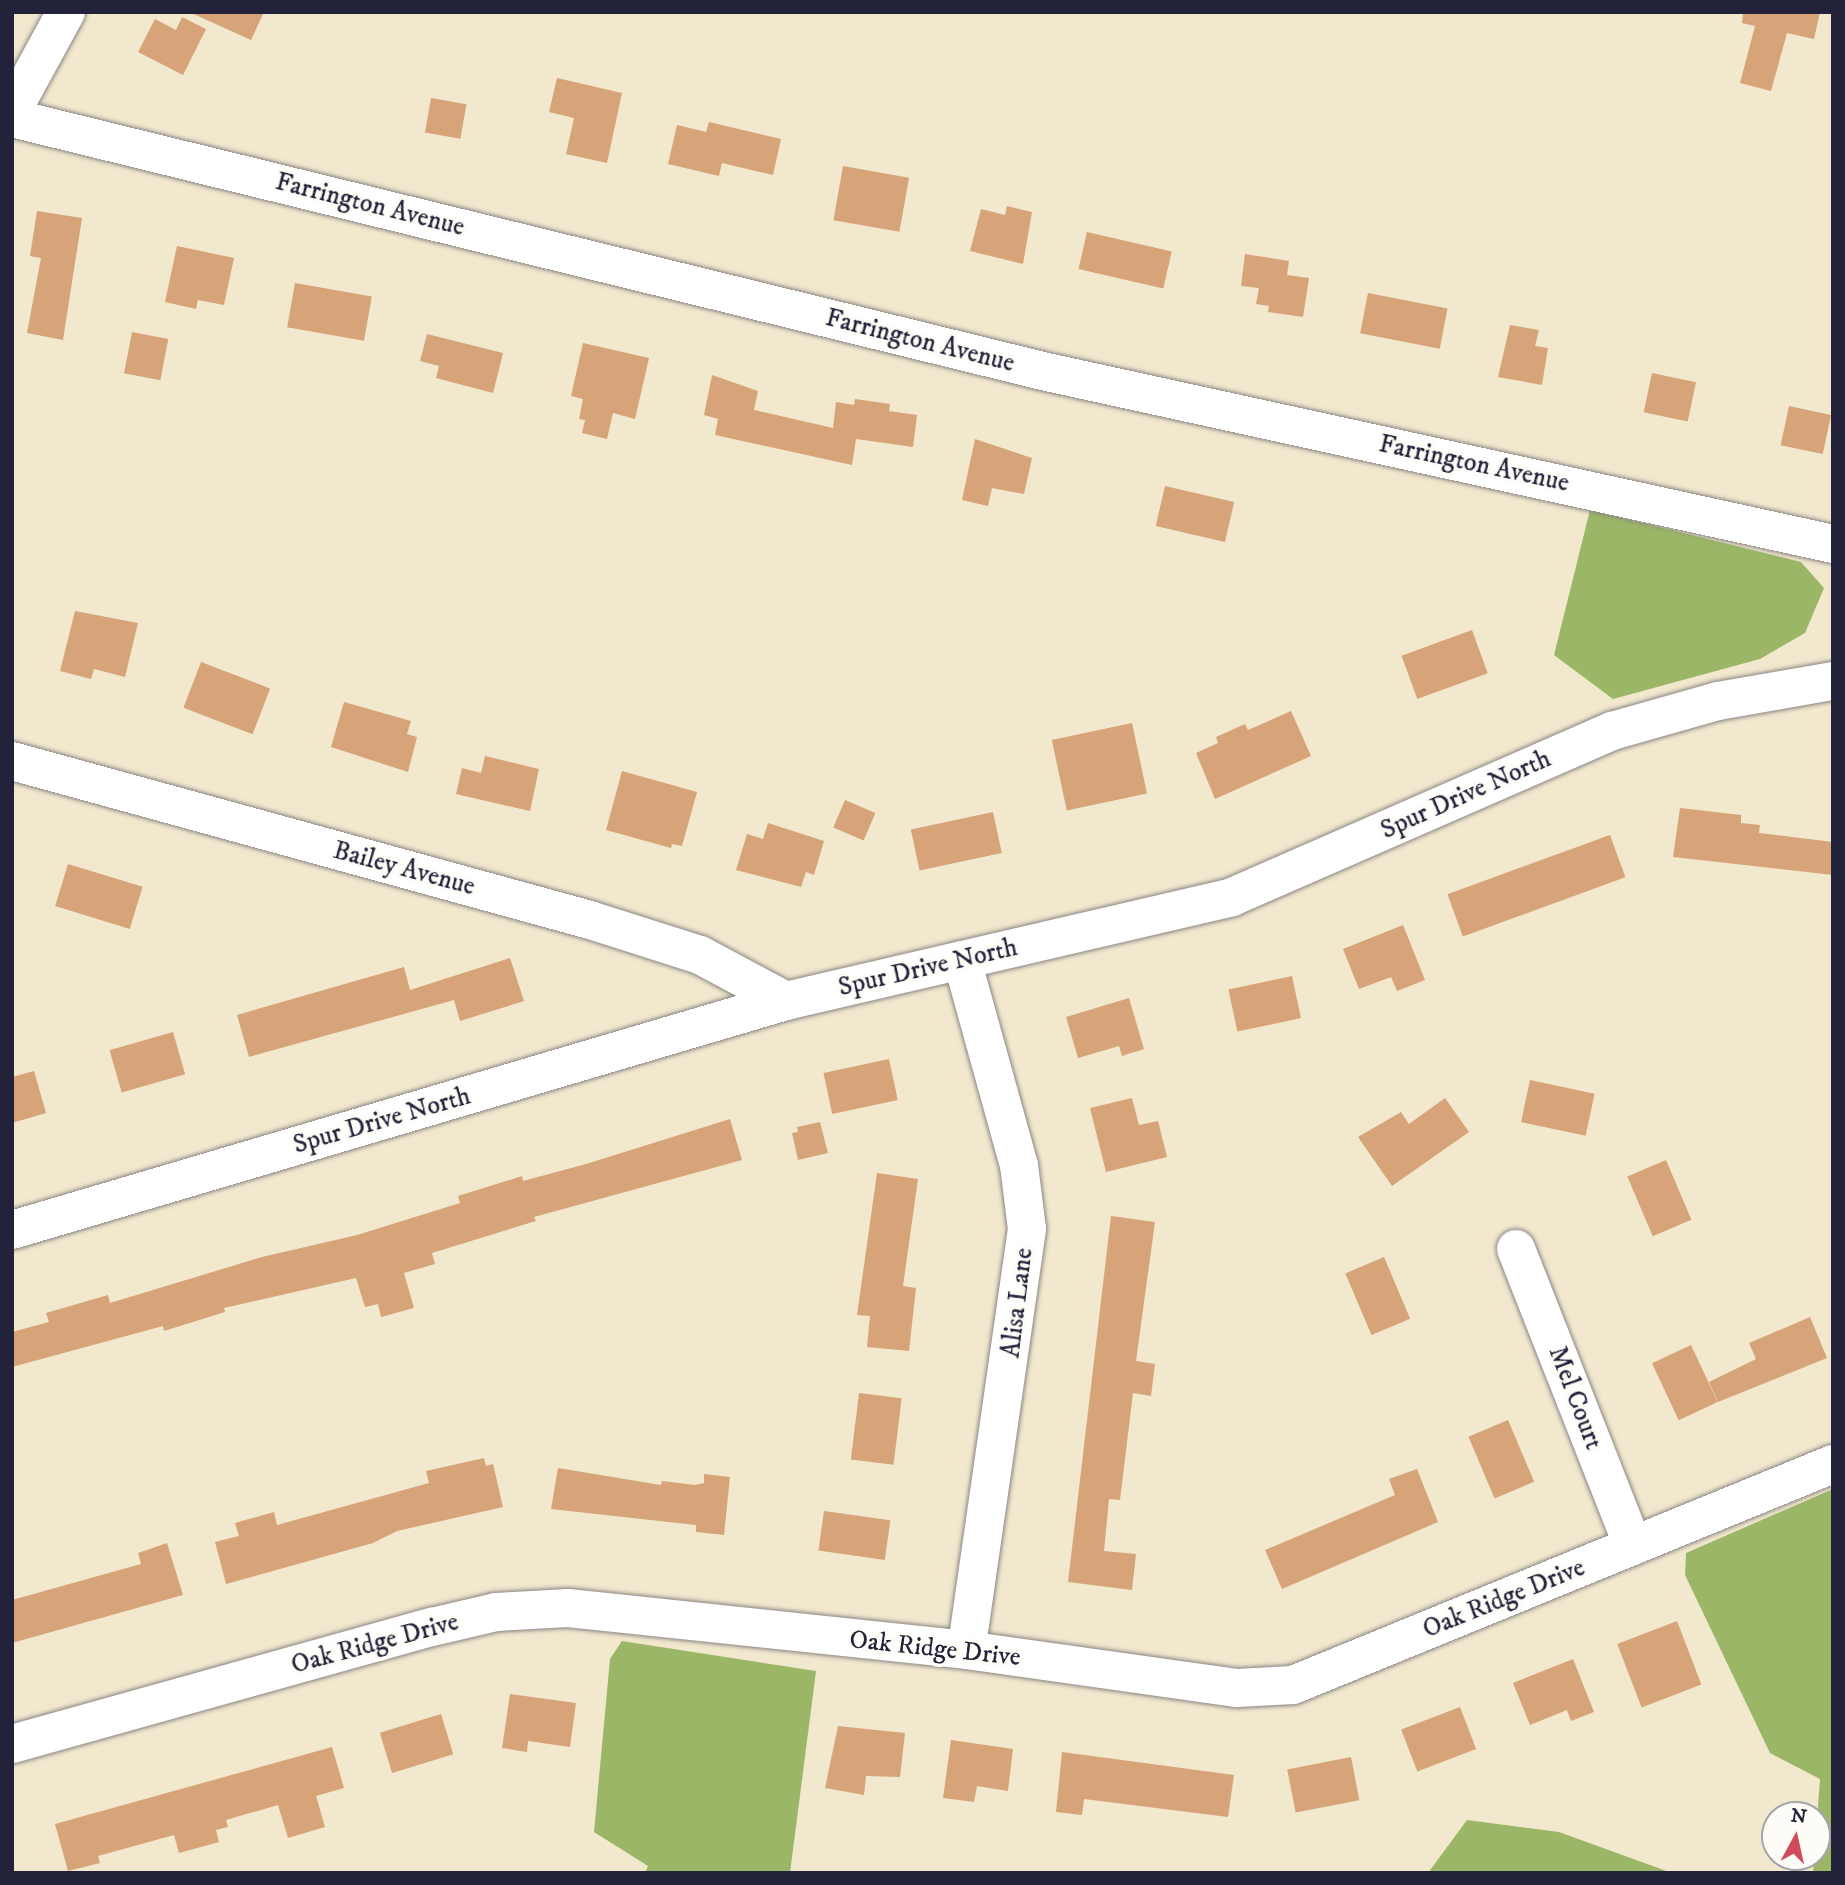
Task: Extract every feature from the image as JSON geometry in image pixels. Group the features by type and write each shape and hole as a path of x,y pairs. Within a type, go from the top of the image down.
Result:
{"street":[{"path":"12,111 66,12"},
{"name":"Farrington Avenue","path":"12,118 1047,372 1833,544"},
{"name":"Spur Drive North","path":"12,1230 786,1001 1232,897 1612,731 1718,701 1833,681"},
{"name":"Bailey Avenue","path":"12,761 590,920 701,956 786,1001"},
{"name":"Alisa Lane","path":"962,960 1020,1165 1027,1229 966,1650"},
{"name":"Mel Court","path":"1516,1249 1633,1546"},
{"name":"Oak Ridge Drive","path":"12,1744 496,1612 568,1608 966,1650 1237,1688 1293,1685 1833,1464"}],"green space":[{"path":"1590,510 1801,562 1824,588 1805,633 1760,659 1613,699 1554,655"},
{"path":"1833,1489 1833,1873 1813,1873 1831,1871 1831,1801 1818,1801 1820,1779 1770,1753 1685,1575 1686,1553"},
{"path":"622,1641 816,1671 790,1873 645,1873 648,1866 594,1832 610,1659"},
{"path":"1467,1820 1559,1832 1672,1873 1428,1873"}],"building":[{"path":"189,12 264,12 251,40"},
{"path":"1743,12 1820,12 1814,39 1787,33 1771,91 1740,83 1755,26 1742,23"},
{"path":"182,17 206,29 183,75 138,52 155,19 176,30"},
{"path":"557,78 622,93 607,163 566,154 574,118 549,112"},
{"path":"431,98 466,104 460,139 425,132"},
{"path":"709,122 781,139 773,175 722,163 719,176 668,164 677,125 706,132"},
{"path":"843,166 909,178 899,232 833,220"},
{"path":"1007,206 1032,212 1023,264 970,251 981,209 1005,215"},
{"path":"37,211 82,218 63,340 27,333 41,258 30,256"},
{"path":"1087,232 1172,252 1163,289 1078,269"},
{"path":"177,246 234,258 224,305 198,300 196,309 165,302"},
{"path":"1245,254 1289,261 1287,275 1309,278 1303,317 1268,312 1269,306 1256,304 1259,288 1241,286"},
{"path":"295,283 372,297 364,341 287,327"},
{"path":"1368,293 1448,308 1440,349 1360,333"},
{"path":"1510,325 1539,330 1535,346 1548,348 1542,385 1498,377"},
{"path":"132,332 168,339 160,380 124,373"},
{"path":"427,334 503,353 493,393 436,378 439,366 420,361"},
{"path":"583,343 649,358 635,419 613,413 607,439 582,433 585,420 579,419 583,399 571,396"},
{"path":"1652,373 1696,382 1688,421 1644,412"},
{"path":"712,375 758,391 754,410 833,428 836,402 854,405 855,399 890,404 889,411 917,415 913,447 856,439 852,465 715,435 718,419 704,415"},
{"path":"1789,406 1831,415 1823,454 1781,445"},
{"path":"975,439 1032,458 1024,494 992,488 988,506 962,500"},
{"path":"1165,486 1234,502 1225,542 1156,526"},
{"path":"75,611 138,623 125,677 94,669 91,679 60,671"},
{"path":"1472,630 1488,673 1417,699 1402,656"},
{"path":"201,662 270,689 253,734 183,708"},
{"path":"344,702 411,721 407,734 417,737 408,772 331,747"},
{"path":"1291,711 1311,756 1215,799 1196,753 1218,743 1216,737 1245,724 1248,730"},
{"path":"1132,723 1147,793 1067,810 1052,740"},
{"path":"485,756 539,769 530,811 456,794 462,768 481,773"},
{"path":"622,771 697,792 682,846 672,844 671,848 606,830"},
{"path":"845,800 875,813 864,841 833,828"},
{"path":"1680,808 1741,815 1741,823 1760,825 1759,833 1833,842 1833,875 1673,857"},
{"path":"993,812 1002,853 920,871 911,829"},
{"path":"768,823 824,841 814,875 806,872 801,887 736,870 747,834 763,839"},
{"path":"1610,835 1625,877 1463,936 1447,894"},
{"path":"68,864 143,887 130,929 55,906"},
{"path":"1403,925 1425,980 1397,991 1391,977 1359,989 1343,949"},
{"path":"510,958 524,1001 460,1021 454,1000 249,1057 237,1015 404,967 410,990"},
{"path":"1292,976 1301,1018 1237,1032 1228,990"},
{"path":"1129,998 1144,1049 1122,1056 1119,1046 1078,1058 1066,1017"},
{"path":"173,1032 185,1074 122,1092 110,1050"},
{"path":"889,1059 898,1100 832,1114 823,1073"},
{"path":"34,1071 46,1113 12,1123 12,1077"},
{"path":"1530,1080 1595,1094 1586,1136 1521,1122"},
{"path":"1132,1098 1139,1125 1158,1121 1167,1157 1106,1172 1090,1108"},
{"path":"1445,1098 1469,1132 1392,1186 1358,1137 1401,1112 1409,1124"},
{"path":"730,1119 742,1160 534,1217 536,1221 432,1253 435,1264 404,1273 414,1308 381,1317 378,1304 365,1307 356,1278 224,1308 225,1312 164,1331 163,1326 12,1367 12,1332 49,1322 46,1313 108,1295 110,1303 262,1257 357,1235 460,1203 458,1196 522,1176 523,1181 586,1164"},
{"path":"820,1122 828,1153 798,1160 792,1133 798,1132 797,1127"},
{"path":"1666,1160 1691,1220 1653,1236 1627,1176"},
{"path":"877,1173 918,1179 903,1286 916,1288 909,1351 867,1347 870,1316 857,1315"},
{"path":"1111,1216 1155,1222 1136,1361 1155,1364 1151,1396 1133,1393 1120,1500 1109,1499 1104,1551 1136,1554 1132,1590 1068,1582"},
{"path":"1384,1257 1410,1319 1372,1335 1345,1273"},
{"path":"1810,1317 1827,1358 1718,1402 1709,1382 1756,1359 1749,1343"},
{"path":"1691,1345 1718,1402 1679,1420 1652,1363"},
{"path":"859,1393 902,1398 894,1465 851,1460"},
{"path":"1508,1420 1534,1482 1495,1498 1468,1437"},
{"path":"484,1458 486,1466 493,1464 503,1507 397,1531 373,1543 226,1584 215,1542 239,1536 235,1523 274,1512 277,1525 429,1483 426,1471"},
{"path":"558,1468 661,1485 662,1481 695,1485 704,1483 704,1474 730,1477 724,1535 696,1532 696,1525 551,1509"},
{"path":"1417,1469 1438,1522 1282,1589 1265,1550 1395,1495 1389,1479"},
{"path":"824,1511 890,1520 885,1560 818,1551"},
{"path":"167,1543 183,1595 12,1643 12,1600 141,1564 138,1553"},
{"path":"1677,1621 1701,1684 1642,1707 1617,1644"},
{"path":"1573,1659 1594,1712 1571,1721 1567,1710 1530,1725 1513,1683"},
{"path":"510,1694 576,1703 570,1747 528,1741 527,1752 502,1748"},
{"path":"1460,1707 1476,1749 1417,1772 1401,1730"},
{"path":"441,1714 453,1754 392,1773 380,1733"},
{"path":"838,1726 905,1733 900,1777 866,1776 864,1795 825,1788"},
{"path":"951,1740 1013,1749 1008,1791 977,1786 974,1802 943,1798"},
{"path":"332,1747 344,1788 316,1796 325,1827 288,1838 278,1805 226,1820 228,1827 216,1830 219,1842 179,1853 174,1835 98,1856 100,1863 68,1871 55,1824"},
{"path":"1062,1752 1234,1775 1228,1817 1084,1799 1082,1815 1056,1812"},
{"path":"1351,1757 1359,1800 1296,1813 1287,1769"}]}
